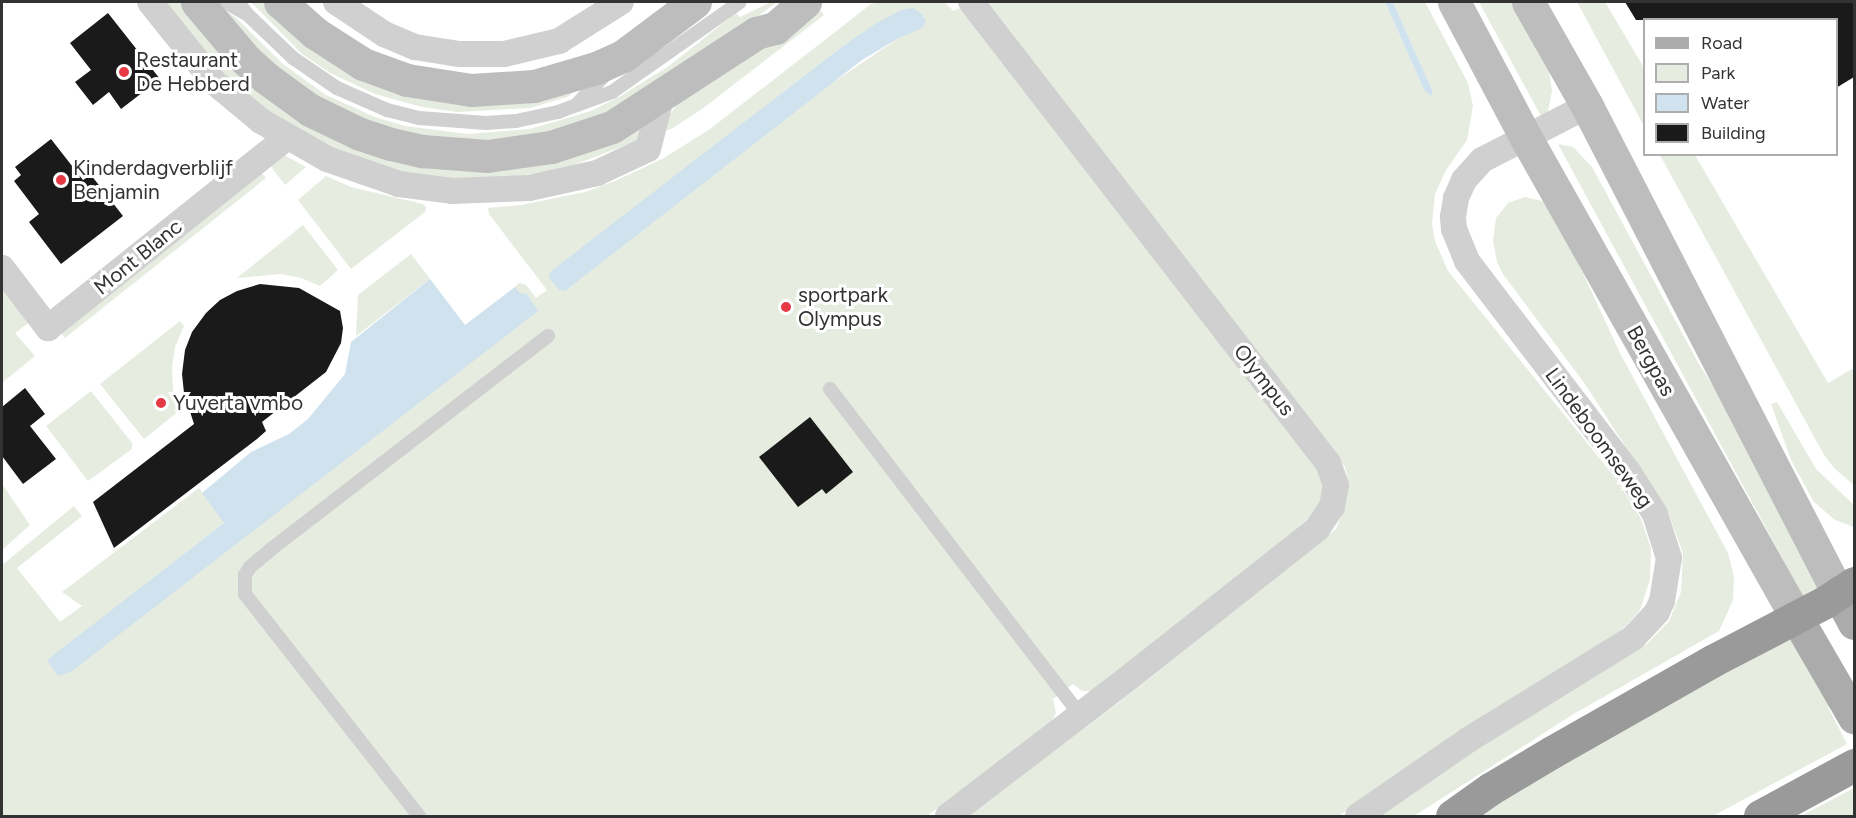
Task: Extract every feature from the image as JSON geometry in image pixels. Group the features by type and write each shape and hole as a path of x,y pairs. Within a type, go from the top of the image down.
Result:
{"highway":[{"path":"1452,816 1490,789 1552,752 1846,588"},
{"path":"1760,816 1854,765"}],"main road":[{"path":"197,2 246,60 310,110 360,134 422,151 487,156 551,147 612,127 661,98 756,33 775,28 805,2"},
{"path":"280,2 315,33 363,64 407,81 444,87 504,90 566,78 623,56 695,2"},
{"path":"756,33 767,16 786,2"},
{"name":"Bergpas","path":"1454,2 1526,138 1849,707"},
{"path":"1527,2 1587,106 1846,588 1854,623"}],"street":[{"path":"150,2 214,82 250,113 286,138 350,169 399,184 452,191 529,188 597,173 648,149 661,98"},
{"path":"336,2 384,34 415,47 459,54 504,54 559,41 621,2"},
{"name":"Olympus","path":"948,816 1080,716 1317,529 1332,507 1336,485 1328,463 971,2"},
{"name":"Lindeboomseweg","path":"1358,816 1468,740 1634,638 1657,612 1667,582 1667,546 1642,492 1467,261 1458,244 1453,217 1456,198 1464,180 1482,160 1587,106"},
{"name":"Mont Blanc","path":"2,268 48,328 286,138"}],"lane":[{"path":"225,2 247,14"},
{"path":"238,2 247,14 292,58 316,76 354,97 387,110 419,118 486,123 516,121 573,108 622,86 740,2"},
{"path":"573,108 623,56"},
{"path":"419,816 246,594 245,575 250,567 270,550 548,336"},
{"path":"830,388 1080,716"}],"green space":[{"path":"163,2 189,2 222,44 421,157 645,118 642,139 566,168 506,178 446,179 385,168 327,147 274,116 226,76"},
{"path":"214,2 236,18 283,64 326,95 375,117 405,126 468,134 530,129 591,111 619,97 669,66 736,13 740,17 771,2 777,2 711,52 580,133 423,145 291,90"},
{"path":"251,2 273,2 411,88 592,80 567,97 530,108 457,112 422,107 375,94 330,73 301,53"},
{"name":"sportpark Olympus","path":"945,2 953,11 959,8 1316,465 1324,481 1321,502 1316,513 1094,691 1082,691 1073,684 1053,699 1056,713 1050,724 927,816 2,816 2,565 74,506 82,516 17,568 60,622 82,606 62,592 199,488 224,523 48,660 532,302 527,294 520,294 515,287 519,283 526,285 536,298 547,290 489,214 488,208 521,205 585,192 664,158 710,129 871,4","holes":["901,10 899,38 548,275 839,49"]},
{"path":"986,2 1385,2 1424,90 1433,92 1393,2 1425,2 1468,83 1473,106 1467,140 1446,170 1435,194 1432,224 1435,241 1448,271 1617,480 1641,519 1651,548 1650,579 1640,610 1627,625 1608,641 1392,778 1339,816 967,816 1125,698 1336,529 1344,510 1348,480 1345,467"},
{"path":"1479,2 1512,2 1549,71 1552,91 1547,116 1541,116"},
{"path":"1577,2 1605,2 1643,66 1643,124"},
{"path":"814,3 824,15 702,109 665,131 668,117 679,102"},
{"path":"1558,144 1573,147 1592,167 1700,366 1771,475 1825,582 1806,602"},
{"path":"282,154 306,167 285,185 269,164"},
{"path":"1661,156 1696,156 1828,383 1854,368 1854,485 1835,469 1824,455"},
{"path":"260,171 266,178 65,338 60,332"},
{"path":"326,176 351,187 423,204 426,207 425,212 351,269 298,200"},
{"path":"1525,197 1542,201 1555,213 1620,353 1728,553 1734,576 1733,600 1719,631 1572,715 1414,816 1375,816 1554,699 1647,644 1669,621 1681,592 1683,553 1668,512 1585,384 1503,274 1497,262 1493,241 1496,218 1508,203"},
{"path":"303,225 338,270 320,286 301,278 281,274 237,278"},
{"path":"411,254 430,279 356,336 358,295"},
{"path":"2,281 31,321 15,333 35,356 2,383"},
{"path":"180,321 184,326 175,347 172,368 173,390 179,411 144,439 100,384"},
{"path":"91,391 132,443 132,449 88,481 46,426"},
{"path":"1777,402 1816,469 1854,505 1854,527 1835,520 1814,502 1791,460 1771,404"},
{"path":"2,484 30,525 2,550"},
{"path":"1789,639 1797,639 1831,705 1828,707 1847,744 1713,816 1476,816 1589,744"},
{"path":"1854,788 1854,816 1801,816"}],"water":[{"path":"1385,2 1393,2 1433,92 1431,96 1424,90"},
{"path":"913,8 922,14 926,21 922,28 899,38 862,60 565,291 559,290 549,277 550,272 839,49 875,24 901,10"},
{"path":"430,279 465,325 515,287 520,293 527,294 538,311 72,671 58,676 47,660 224,523 202,493 251,452 289,434 308,419 345,374 351,342"}],"building":[{"path":"1625,2 1854,2 1854,77 1838,87 1838,18 1643,18 1643,20 1636,20"},
{"path":"108,13 160,79 121,109 109,92 93,105 75,82 91,70 70,43"},
{"path":"51,139 83,180 91,175 123,216 61,264 29,222 39,214 14,181 21,175 15,167"},
{"path":"260,284 299,288 340,311 343,328 341,343 326,372 262,422 266,431 257,439 114,548 93,502 194,424 184,393 182,374 185,350 192,332 206,313 220,300 237,291"},
{"path":"25,388 45,414 30,426 56,459 23,484 2,456 2,407"},
{"path":"810,417 853,472 826,494 822,489 798,507 759,457"}],"place":[{"name":"Restaurant De Hebberd","path":"124,72"},
{"name":"Kinderdagverblijf Benjamin","path":"61,180"},
{"name":"sportpark Olympus","path":"786,307"},
{"name":"Yuverta vmbo","path":"161,403"}]}
